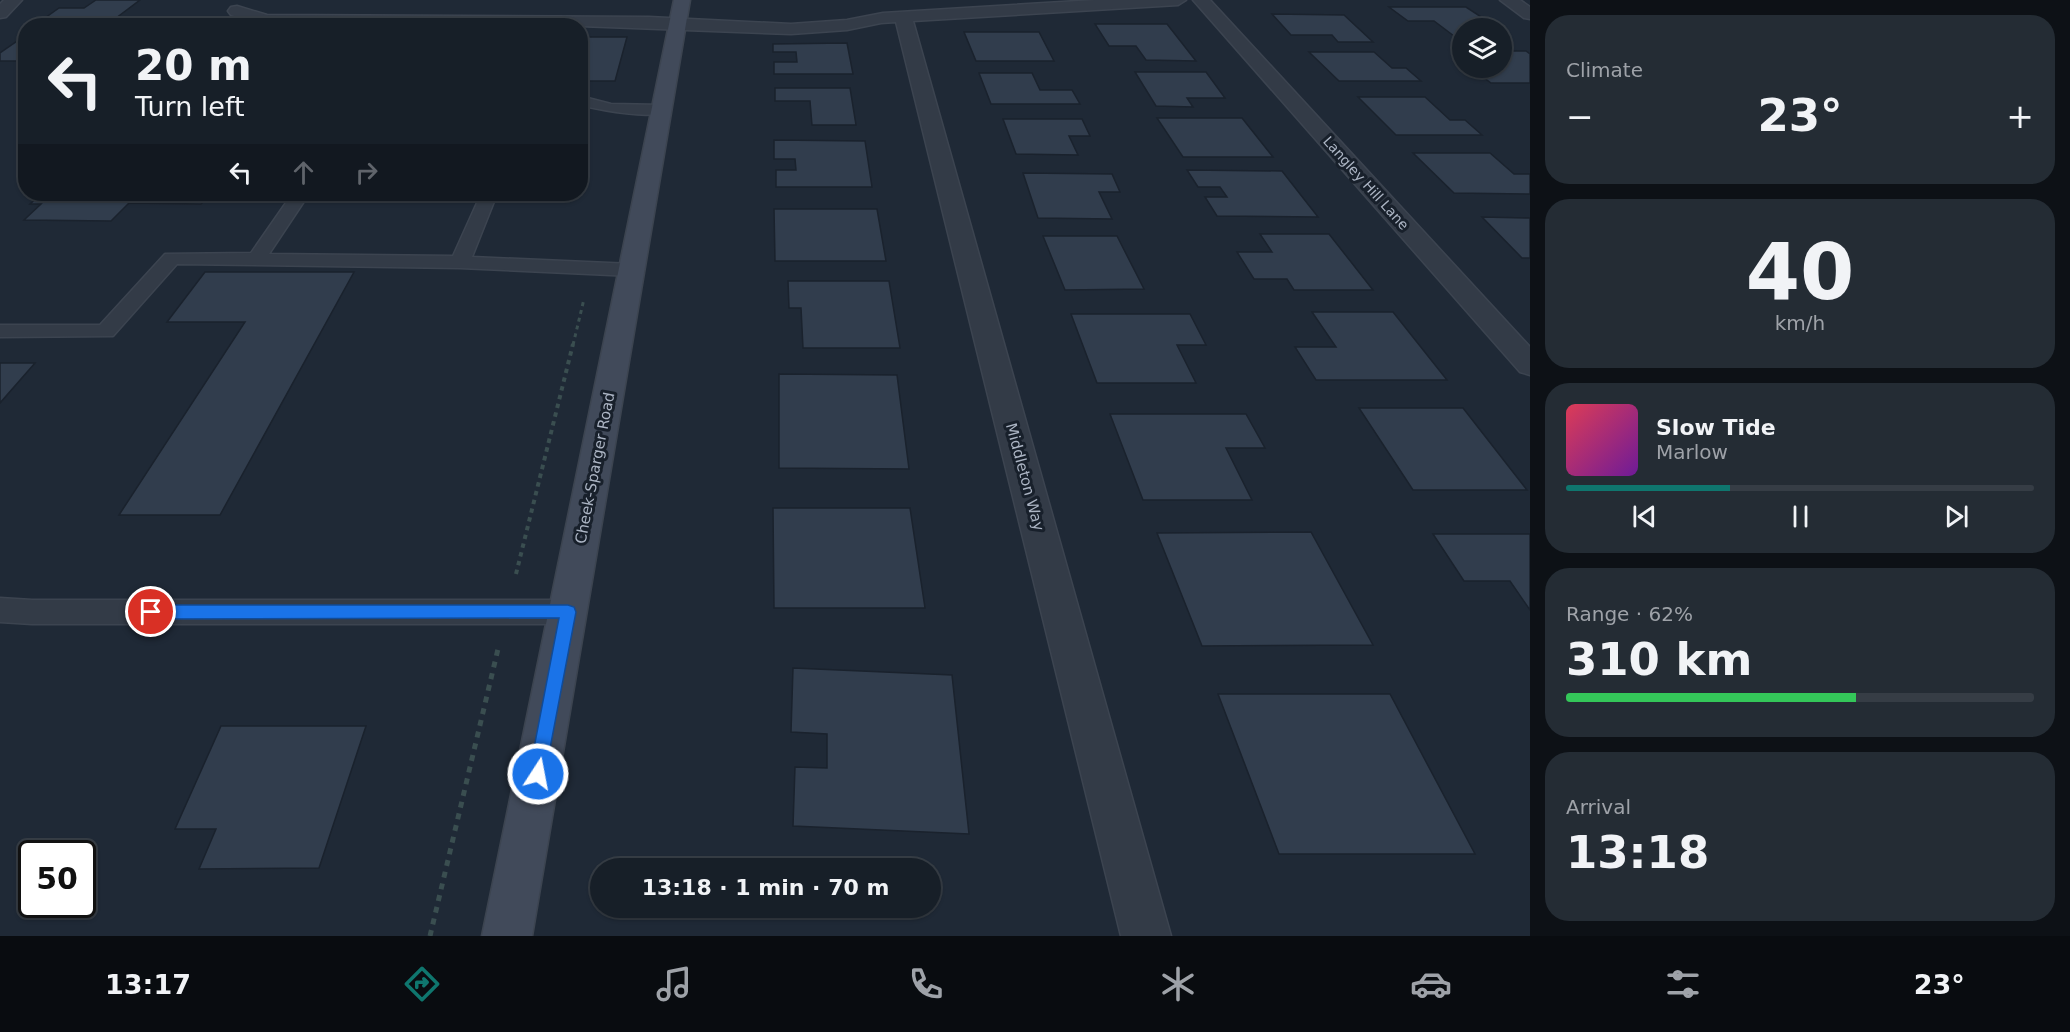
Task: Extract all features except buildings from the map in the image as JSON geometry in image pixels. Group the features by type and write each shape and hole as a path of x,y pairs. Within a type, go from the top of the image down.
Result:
{"main road":[{"name":"Cheek-Sparger Road","path":"507,936 680,11"}],"street":[{"path":"0,13 14,0"},
{"path":"370,18 680,11 716,24 757,30 850,26 889,18 1178,0"},
{"name":"Langley Hill Lane","path":"1201,0 1530,365"},
{"path":"1508,0 1530,14"},
{"path":"237,11 254,18"},
{"name":"Middleton Way","path":"889,18 1146,936"}],"lane":[{"path":"588,102 610,108 662,109"},
{"path":"256,259 295,201"},
{"path":"460,262 486,201"},
{"path":"0,332 106,331 172,258 460,262 632,270"},
{"path":"0,610 32,612 568,612"}],"path":[{"path":"430,936 592,268"}],"route":[{"path":"151,612 568,612 538,774"}]}
